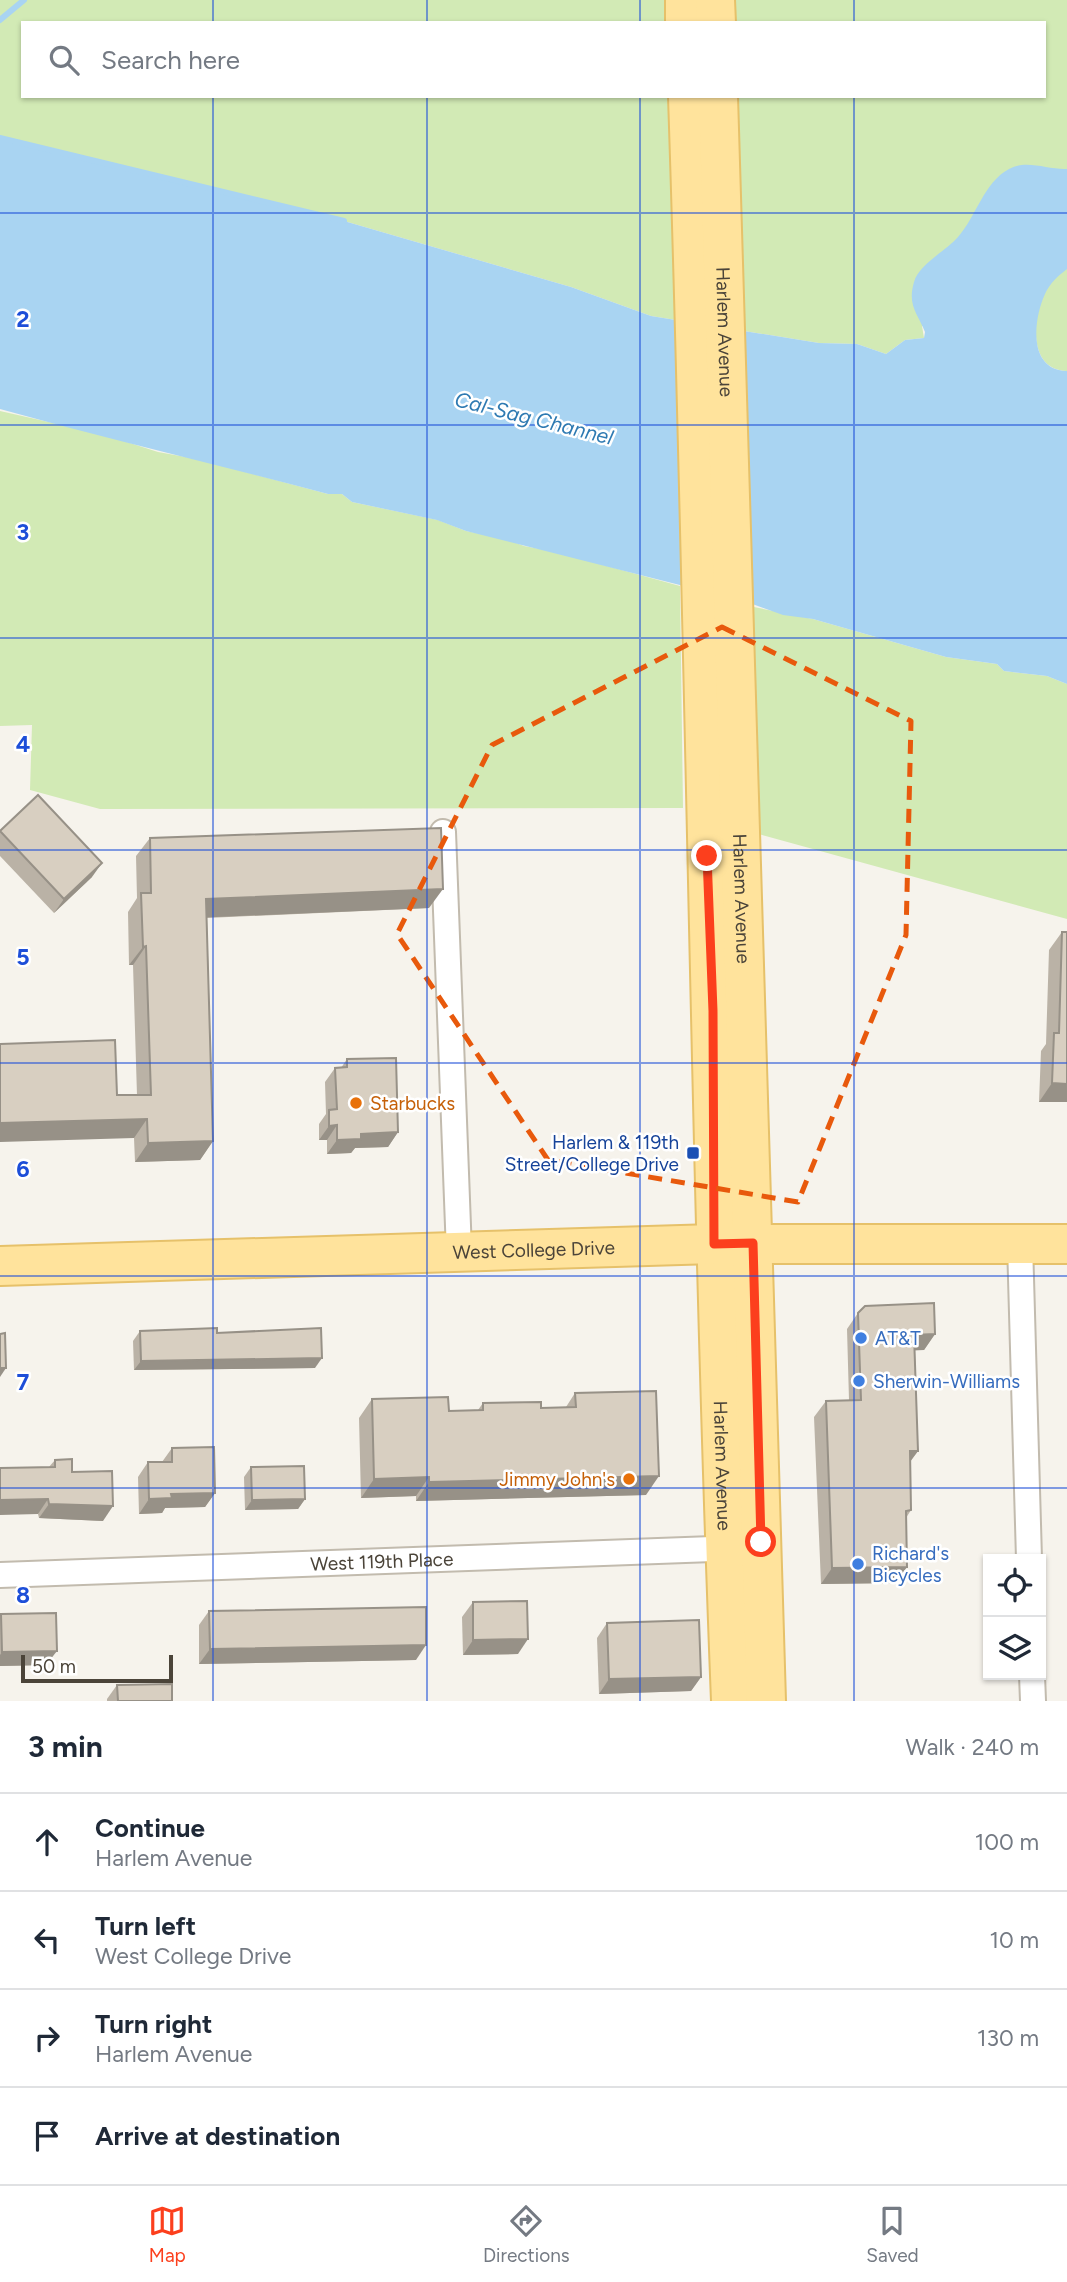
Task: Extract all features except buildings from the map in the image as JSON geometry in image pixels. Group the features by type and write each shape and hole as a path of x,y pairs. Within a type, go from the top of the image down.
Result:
{"main road":[{"path":"685,0 685,21"},
{"path":"715,0 716,21"},
{"name":"Harlem Avenue","path":"688,98 707,260 718,657 753,1243 744,1548 731,1701"},
{"name":"Harlem Avenue","path":"707,260 718,98"},
{"name":"Harlem Avenue","path":"718,657 713,1011 714,1244 744,1548 766,1701"},
{"name":"West College Drive","path":"0,1266 753,1243 1067,1244"}],"street":[{"path":"443,832 459,1252"},
{"path":"1020,1243 1029,1554"},
{"name":"West 119th Place","path":"0,1575 744,1548"},
{"path":"1032,1680 1033,1701"}],"highlighted area":[{"path":"722,627 911,721 906,935 798,1202 548,1160 397,934 492,745"}],"green space":[{"path":"0,0 1067,0 1067,371 1052,368 1042,358 1037,345 1036,330 922,326 924,338 905,340 886,354 857,344 819,343 651,316 571,287 344,221 0,138"},
{"path":"0,411 102,434 158,452 197,459 328,494 342,494 352,502 438,520 466,531 506,539 680,586 683,808 100,809 30,790 32,725 0,726"},
{"path":"749,606 813,619 946,657 997,664 1004,671 1047,676 1067,684 1067,919 755,833"}],"water":[{"name":"Cal-Sag Channel","path":"0,138 344,221 571,287 651,316 819,343 857,344 886,354 905,340 924,338 925,332 914,309 912,297 917,275 958,237 993,182 1016,166 1067,169 1067,269 1049,286 1041,305 1036,330 1040,353 1045,362 1054,368 1067,371 1067,684 1047,676 1004,671 997,664 946,657 813,619 783,615 747,602 466,531 437,520 352,502 342,494 328,494 0,409"}],"waterway":[{"path":"0,20 24,0"},
{"path":"0,138 344,221"}],"place":[{"name":"Starbucks","path":"356,1103"},
{"name":"Harlem & 119th Street/College Drive","path":"693,1153"},
{"name":"AT&T","path":"861,1338"},
{"name":"Sherwin-Williams","path":"859,1381"},
{"name":"Jimmy John's","path":"629,1479"},
{"name":"Richard's Bicycles","path":"858,1564"}],"route":[{"path":"707,856 713,1011 714,1244 753,1243 761,1542"}]}
